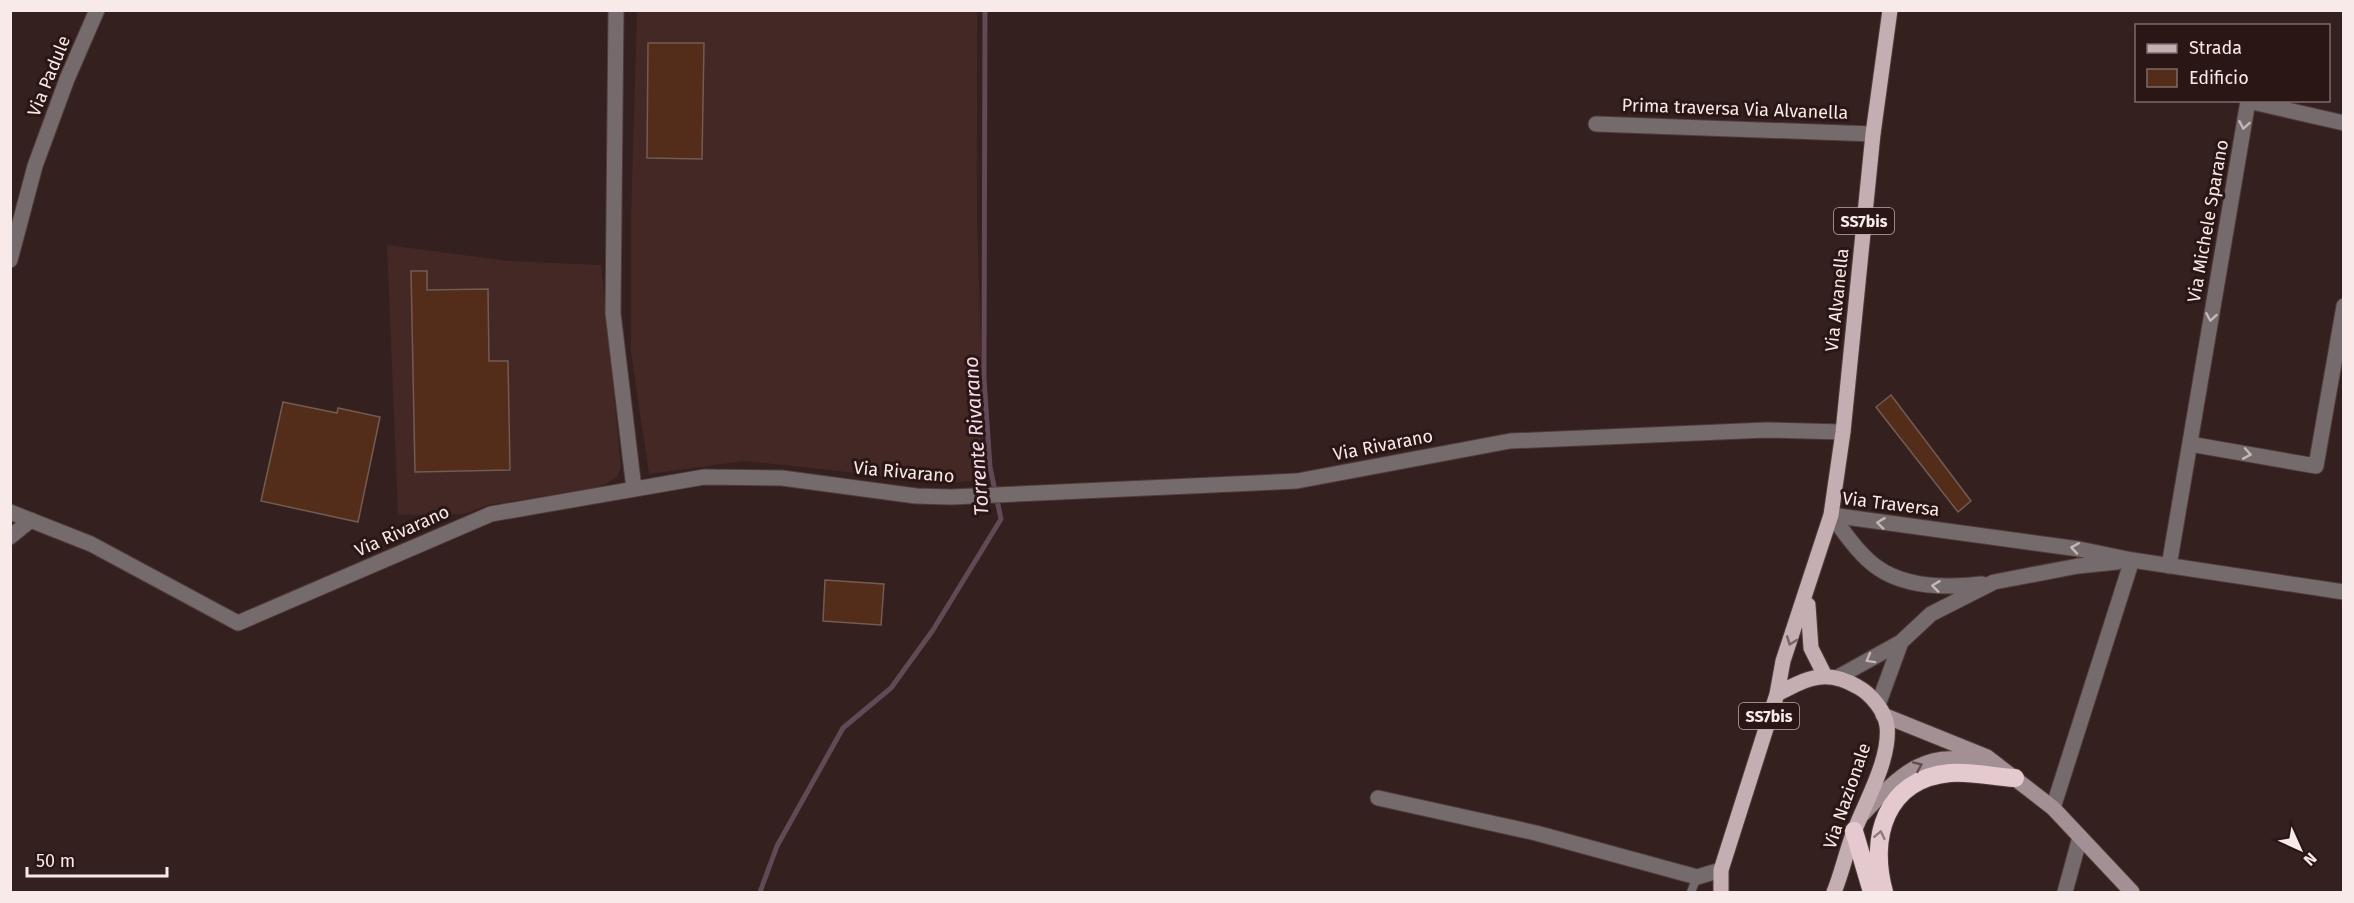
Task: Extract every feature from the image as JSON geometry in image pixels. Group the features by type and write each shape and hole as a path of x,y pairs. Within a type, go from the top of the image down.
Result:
{"highway":[{"path":"1884,892 1877,858 1879,841 1882,825 1901,796 1928,778 1947,774 1969,772 2015,778"},
{"path":"1857,825 1872,892"}],"main road":[{"name":"Via Alvanella","path":"1808,590 1831,515 1843,432 1873,134 1890,10"},
{"name":"SS7bis","path":"1777,694 1804,680 1832,676 1811,648 1808,590"},
{"name":"SS7bis","path":"1719,890 1721,870 1777,694 1784,661 1808,590"},
{"path":"1832,676 1864,691 1880,710 1987,757 2054,808 2132,892"},
{"name":"Via Nazionale","path":"1834,892 1887,748 1887,724 1880,710"},
{"path":"1857,825 1896,779 1932,760 1971,760 2015,778"}],"street":[{"name":"Via Padule","path":"10,260 35,166 67,79 97,10"},
{"path":"616,10 613,313 634,489"},
{"name":"Via Michele Sparano","path":"2169,566 2248,102"},
{"name":"Via Michele Sparano","path":"2252,102 2343,123"},
{"name":"Prima traversa Via Alvanella","path":"1596,123 1873,134"},
{"path":"2190,444 2316,466 2343,306"},
{"name":"Via Rivarano","path":"10,512 92,544 237,623 490,514 704,477 782,478 916,496 951,497 1298,481 1510,441 1766,430 1843,432"},
{"name":"Via Traversa","path":"1831,515 1878,568 1905,579 1953,588 2078,566 2132,560"},
{"name":"Via Traversa","path":"1831,515 2079,549 2132,560 2343,592"},
{"path":"10,537 31,520"},
{"path":"2054,808 2132,560"},
{"name":"Via Traversa","path":"1832,676 1901,642 1931,614 1994,582"},
{"name":"Via Traversa","path":"1880,710 1901,642"},
{"path":"1378,798 1536,833 1697,877 1721,870"},
{"path":"2065,892 2080,837"}],"lane":[{"path":"1691,892 1697,877"}],"shaded area":[{"path":"637,11 977,11 977,219 985,480 948,483 745,461 649,474 631,353 631,217"},
{"path":"387,245 509,261 601,265 621,467 617,477 600,487 488,505 464,514 398,515"}],"building":[{"path":"648,43 704,43 702,159 647,158"},
{"path":"411,271 427,271 427,290 488,289 489,361 508,361 510,470 415,472"},
{"path":"1891,395 1971,501 1958,512 1876,407"},
{"path":"283,402 337,413 338,408 380,417 358,522 261,501"},
{"path":"825,580 884,584 881,625 823,621"}],"waterway":[{"name":"Torrente Rivarano","path":"760,892 777,846 843,728 891,688 933,630 1001,519 990,467 984,379 985,10"}]}
